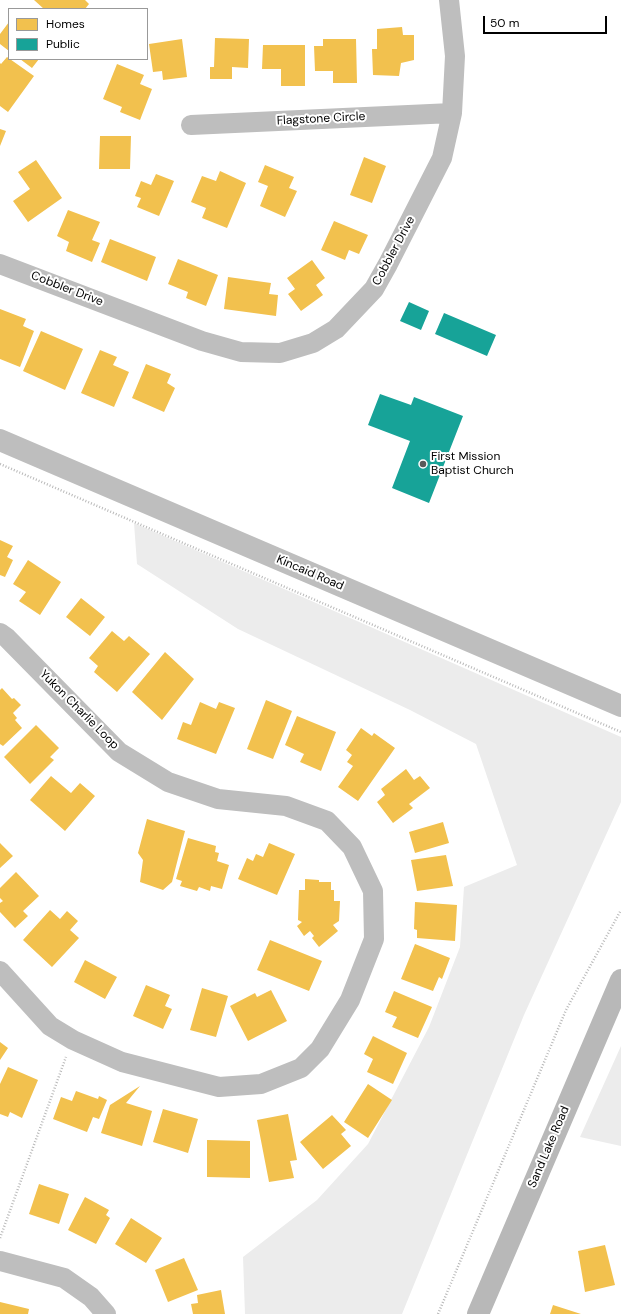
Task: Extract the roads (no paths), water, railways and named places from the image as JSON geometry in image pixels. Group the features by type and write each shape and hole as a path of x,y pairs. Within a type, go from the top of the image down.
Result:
{"main road":[{"name":"Sand Lake Road","path":"478,1314 621,980"}],"street":[{"name":"Cobbler Drive","path":"0,264 202,341 241,352 280,353 312,344 336,329 374,288 388,264 442,158 452,113 455,56 449,0"},
{"name":"Flagstone Circle","path":"191,125 452,113"},
{"name":"Kincaid Road","path":"0,440 621,706"},
{"name":"Yukon Charlie Loop","path":"0,633 7,638 120,752 168,782 218,799 286,806 327,821 352,847 373,891 374,939 350,1000 320,1049 301,1068 261,1084 219,1087 122,1062 73,1040 50,1026 0,971"},
{"path":"0,1261 64,1278 91,1297 106,1314"}],"place":[{"name":"First Mission Baptist Church","path":"423,464"}]}
